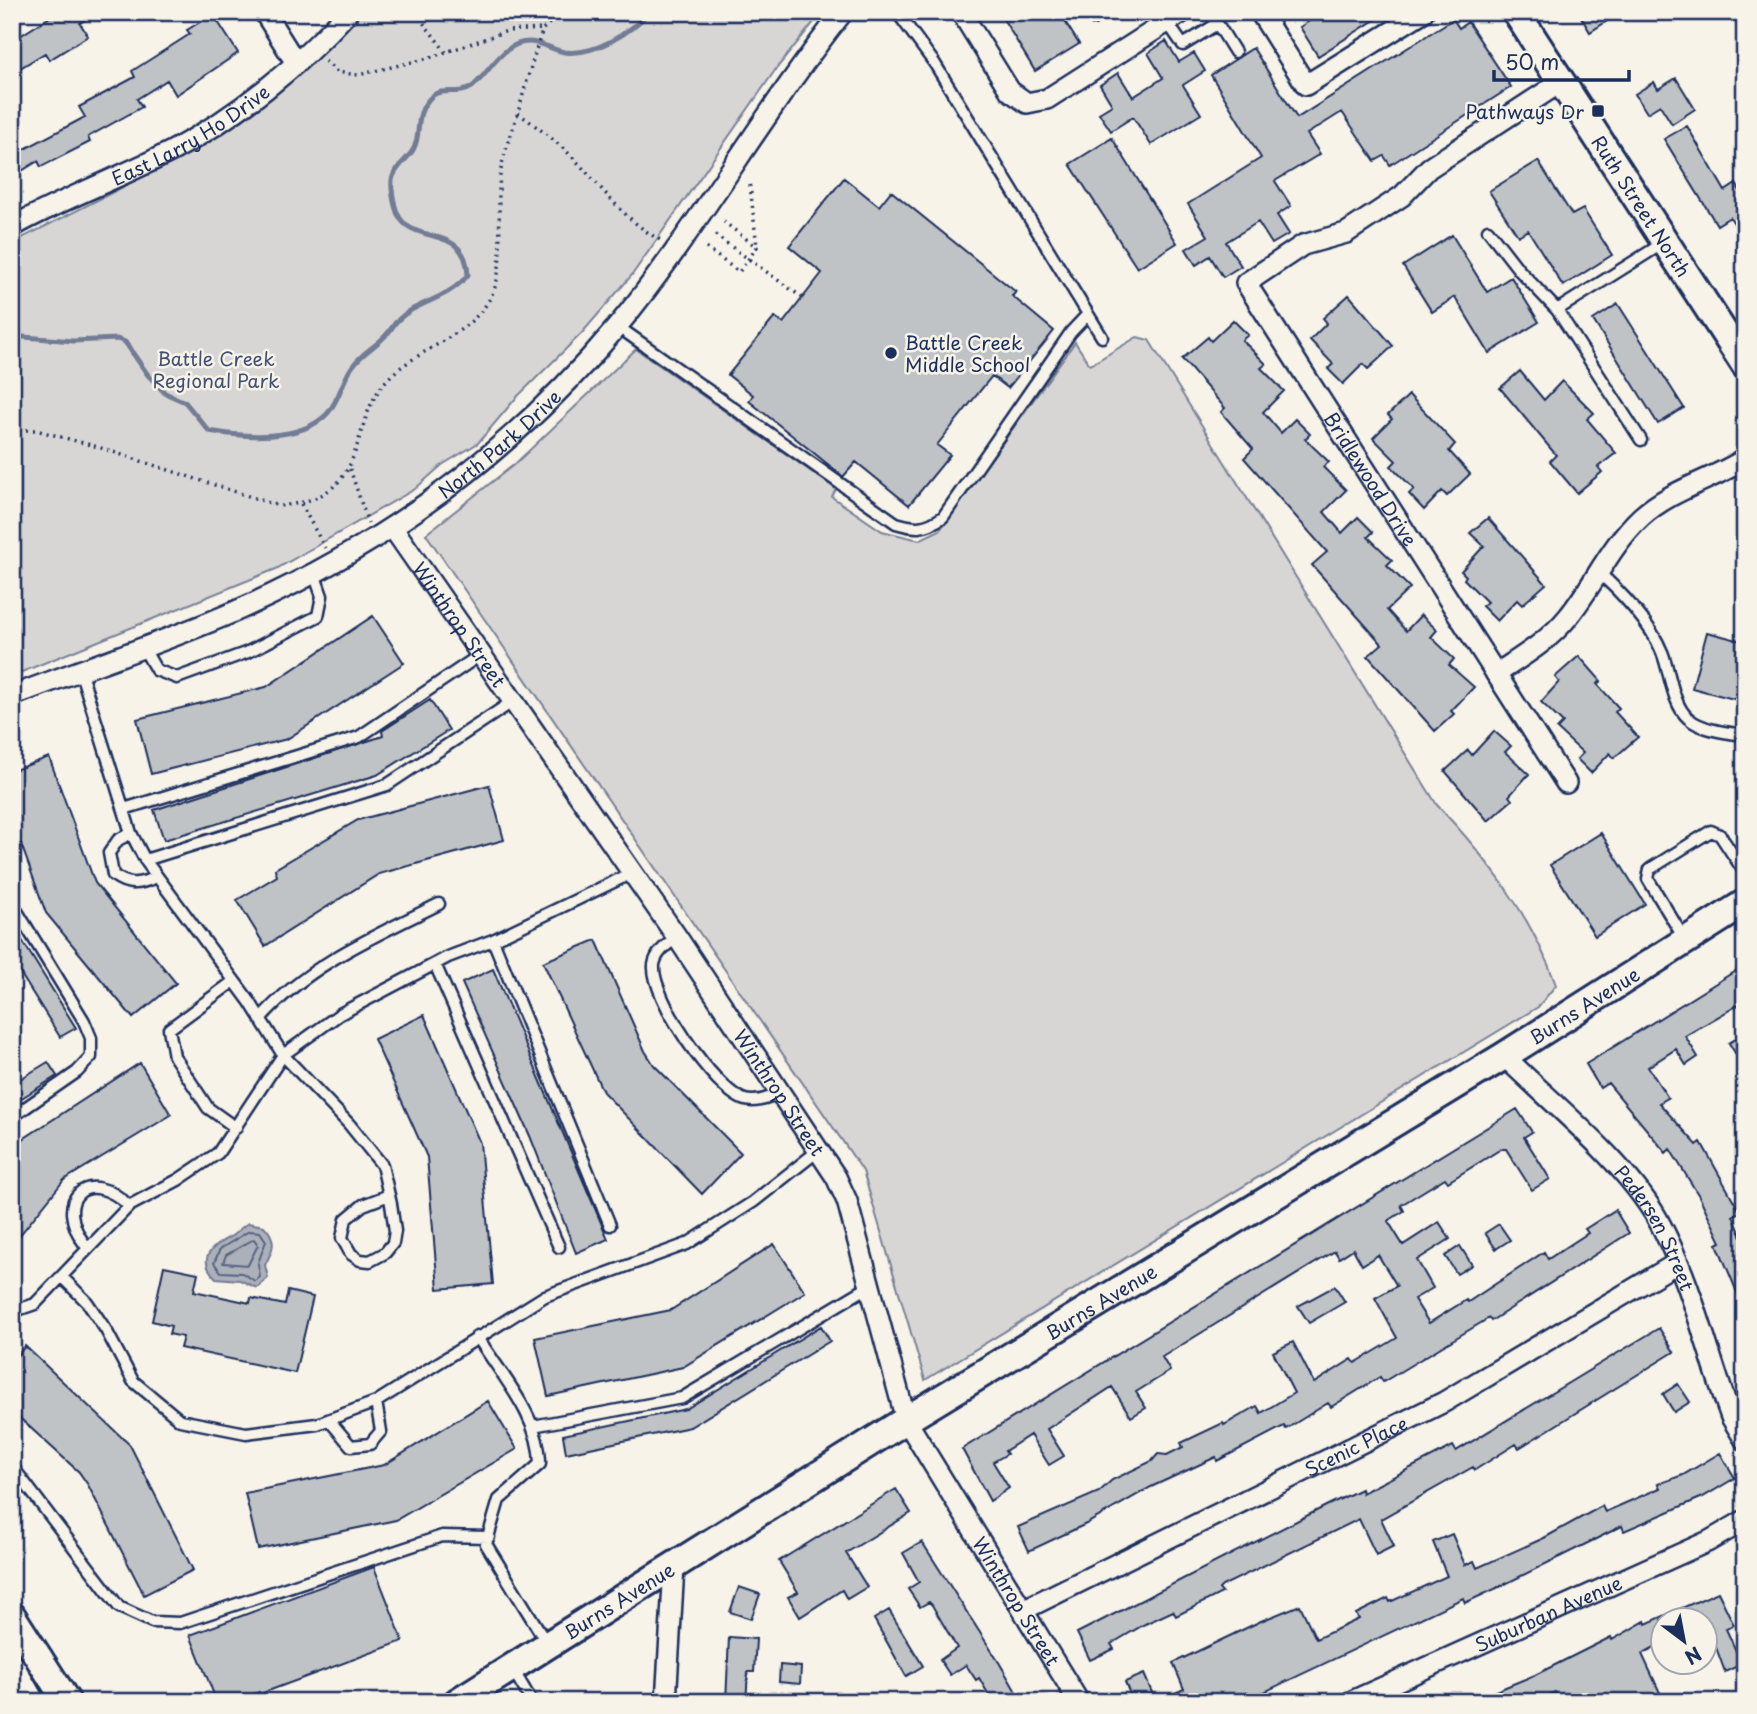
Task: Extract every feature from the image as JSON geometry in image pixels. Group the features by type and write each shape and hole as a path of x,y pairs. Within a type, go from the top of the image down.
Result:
{"street":[{"path":"264,12 296,63"},
{"name":"East Larry Ho Drive","path":"12,227 174,150 225,118 296,63 348,12"},
{"name":"North Park Drive","path":"12,696 234,611 314,573 393,528 451,487 516,433 558,393 617,326 680,243 806,60 843,12"},
{"path":"961,12 1010,91 1027,103 1047,99 1175,17"},
{"path":"1259,12 1306,85 1423,12"},
{"name":"Ruth Street North","path":"1517,12 1745,365"},
{"name":"Bridlewood Drive","path":"1560,82 1429,168 1402,195 1346,233 1303,245 1246,283 1566,783"},
{"path":"1496,674 1551,635 1567,619 1629,530 1657,505 1676,491 1745,459"},
{"name":"Winthrop Street","path":"393,528 677,937 820,1150 847,1201 906,1420 1079,1702"},
{"name":"Burns Avenue","path":"457,1702 906,1420 1504,1056 1745,903"},
{"name":"Pedersen Street","path":"1504,1056 1638,1190 1656,1217 1677,1263 1731,1417 1745,1440"},
{"name":"Scenic Place","path":"1023,1609 1444,1402 1677,1263"},
{"name":"Suburban Avenue","path":"1350,1702 1709,1541 1745,1520"},
{"path":"666,1702 674,1567"},
{"path":"12,1616 68,1702"},
{"path":"12,1669 31,1702"}],"lane":[{"path":"897,12 935,64 1102,337"},
{"path":"1210,12 1235,52"},
{"path":"1175,17 1182,45 1217,24"},
{"path":"1488,230 1519,271 1557,310 1641,440"},
{"path":"1557,310 1666,242"},
{"path":"617,326 896,523 916,529 928,527 943,517 1071,332 1088,314"},
{"path":"1598,572 1621,591 1661,649 1679,704 1688,718 1720,732 1745,735"},
{"path":"143,646 156,670 177,678 248,652 318,615 322,596 314,573"},
{"path":"124,809 359,737 480,655"},
{"path":"79,670 131,833 145,860 234,981 283,1055 349,1124 382,1165 389,1195 395,1231 393,1243 385,1253 370,1261 360,1260 351,1254 342,1238 346,1219 363,1205 389,1195"},
{"path":"145,860 387,785 512,702"},
{"path":"1685,941 1648,879 1650,869 1711,831 1720,835 1745,873"},
{"path":"131,833 118,839 109,853 113,875 123,883 141,884 157,877"},
{"path":"12,1312 35,1304 62,1277 86,1246 128,1206 178,1180 218,1153 283,1055 340,1014 435,964 493,940 632,873"},
{"path":"12,903 84,1021 91,1038 91,1058 77,1072 12,1117"},
{"path":"260,1018 284,991 353,947 439,904"},
{"path":"677,937 658,953 654,968 672,1020 684,1040 734,1095 760,1101 781,1093"},
{"path":"493,940 610,1225"},
{"path":"435,964 559,1247"},
{"path":"234,981 169,1029 174,1056 208,1108 236,1128"},
{"path":"62,1277 86,1302 106,1330 133,1381 180,1420 246,1433 329,1420 376,1402 477,1336 545,1296 687,1244 753,1202 820,1150"},
{"path":"86,1246 77,1235 70,1212 72,1202 84,1190 101,1187 116,1193 128,1206"},
{"path":"533,1426 682,1398 870,1286"},
{"path":"477,1336 533,1426 540,1443 540,1464 499,1500 486,1544 548,1645"},
{"path":"329,1420 345,1443 360,1447 370,1444 380,1431 376,1402"},
{"path":"12,1466 119,1607 152,1622 180,1623 442,1536 489,1536"},
{"path":"512,1668 532,1702"}],"path":[{"path":"415,12 446,52"},
{"path":"12,430 36,430 98,447 219,484 279,506 301,504 323,496 350,469 370,411 394,373 462,328 480,312 495,288 500,174 543,29 561,12"},
{"path":"323,60 337,72 358,75 446,52 507,31 543,29"},
{"path":"518,113 554,140 581,166 610,202 662,241"},
{"path":"706,248 739,272 749,260 757,247 750,185"},
{"path":"724,222 757,247"},
{"path":"715,235 803,298"},
{"path":"350,469 368,523"},
{"path":"301,504 334,562"}],"green space":[{"name":"Battle Creek Regional Park","path":"360,12 822,12 776,69 632,275 582,333 516,398 478,443 442,465 415,489 276,569 12,676 12,243 153,171 242,116 324,51"},
{"path":"1137,337 1149,340 1437,805 1490,867 1521,912 1556,985 1538,1007 925,1380 863,1171 426,534 516,463 636,349 836,489 832,497 882,531 919,540 940,530 1075,342 1090,365"}],"water":[{"path":"248,1223 264,1226 273,1241 265,1265 268,1278 257,1288 240,1280 216,1278 207,1265 212,1249"}],"building":[{"path":"58,12 98,12 80,23 88,36 49,60 45,53 12,73 12,41"},
{"path":"999,12 1059,12 1079,44 1035,71"},
{"path":"1323,12 1387,12 1318,56 1300,27"},
{"path":"1578,12 1621,12 1590,32"},
{"path":"213,14 238,53 176,95 167,80 137,99 142,107 88,137 90,142 41,167 38,161 12,177 12,133 23,150 85,117 79,107 135,77 132,71 190,34 187,30"},
{"path":"1453,19 1459,28 1468,22 1511,87 1390,165 1384,156 1375,161 1342,112 1307,134 1320,154 1275,181 1291,206 1277,215 1289,234 1272,244 1258,222 1226,242 1241,266 1223,277 1210,256 1196,265 1186,249 1208,236 1188,204 1261,158 1211,75 1253,48 1297,118"},
{"path":"1166,41 1179,62 1194,53 1205,71 1183,85 1201,114 1151,145 1133,117 1111,131 1099,113 1112,105 1100,85 1118,73 1133,97 1163,78 1148,53"},
{"path":"1676,78 1695,109 1672,124 1660,105 1647,113 1635,94 1654,82 1658,89"},
{"path":"1687,126 1725,191 1736,184 1745,199 1745,241 1730,217 1717,225 1664,139"},
{"path":"1112,138 1177,243 1137,268 1070,164"},
{"path":"1538,161 1572,215 1583,209 1612,255 1563,286 1528,230 1518,236 1489,191"},
{"name":"Battle Creek Middle School","path":"844,178 879,206 891,191 1016,292 1012,296 1054,331 1008,388 992,376 937,445 950,455 909,505 856,462 843,477 749,401 753,395 728,375 775,317 783,323 822,273 789,246"},
{"path":"1452,235 1487,292 1511,277 1539,322 1489,353 1455,297 1432,312 1403,266"},
{"path":"1349,295 1393,346 1368,369 1363,364 1343,384 1328,369 1333,364 1310,340 1327,323 1323,318"},
{"path":"1618,304 1684,408 1658,424 1593,320"},
{"path":"1233,320 1248,335 1242,340 1266,364 1261,368 1284,391 1263,412 1281,433 1295,419 1310,434 1305,439 1329,462 1323,467 1346,490 1324,512 1342,533 1358,517 1373,532 1368,537 1392,560 1387,565 1410,588 1387,610 1406,631 1421,615 1437,630 1431,637 1454,659 1449,665 1474,687 1451,711 1454,714 1435,731 1368,656 1382,644 1312,565 1327,552 1244,458 1253,449 1221,412 1225,408 1182,359 1208,337 1211,341"},
{"path":"1520,371 1544,400 1562,381 1594,413 1587,419 1616,453 1598,467 1602,472 1577,493 1550,461 1556,455 1500,388"},
{"path":"1409,395 1455,444 1449,451 1470,474 1447,496 1442,491 1424,510 1409,494 1414,489 1391,466 1396,461 1373,438 1392,419 1388,415"},
{"path":"1488,518 1546,584 1522,605 1517,600 1497,621 1482,606 1487,602 1464,579 1466,576 1461,571 1484,546 1470,533"},
{"path":"373,616 404,663 287,739 151,774 137,719 266,687"},
{"path":"1707,632 1745,642 1745,702 1692,688"},
{"path":"1579,656 1601,681 1597,684 1619,708 1615,712 1638,737 1614,758 1610,753 1591,773 1577,759 1583,753 1557,729 1563,723 1541,702 1559,682 1555,677"},
{"path":"430,700 449,730 377,775 164,840 154,810 383,736 382,731"},
{"path":"1494,731 1511,746 1505,752 1529,774 1509,796 1512,800 1488,821 1445,771 1468,750 1472,755"},
{"path":"49,757 95,883 176,983 133,1018 46,913 12,819 12,771"},
{"path":"489,785 504,840 379,874 265,946 237,900 277,876 275,869 358,820"},
{"path":"1601,833 1645,904 1595,936 1550,865"},
{"path":"12,924 76,1028 60,1037 12,960"},
{"path":"596,940 645,1051 654,1065 741,1153 702,1194 603,1092 543,962"},
{"path":"1745,965 1745,1001 1685,1036 1698,1057 1686,1065 1676,1049 1648,1067 1668,1098 1659,1103 1697,1145 1701,1142 1740,1212 1733,1216 1745,1244 1744,1309 1717,1244 1721,1242 1699,1196 1670,1149 1666,1153 1608,1083 1600,1088 1586,1064"},
{"path":"493,969 608,1239 576,1253 530,1136 462,983"},
{"path":"424,1015 480,1143 493,1284 438,1289 427,1157 374,1039"},
{"path":"1745,1033 1745,1069 1729,1043"},
{"path":"48,1062 57,1076 12,1104 12,1084"},
{"path":"140,1063 171,1115 64,1180 12,1245 12,1150 20,1141"},
{"path":"1517,1109 1532,1132 1524,1137 1550,1179 1532,1190 1506,1149 1501,1149 1448,1182 1445,1178 1401,1205 1404,1211 1388,1221 1403,1245 1439,1222 1450,1239 1417,1260 1433,1288 1414,1299 1429,1323 1466,1300 1468,1302 1544,1252 1548,1259 1588,1233 1585,1229 1615,1210 1629,1233 1491,1321 1489,1318 1383,1382 1380,1377 1331,1407 1328,1403 1286,1429 1284,1426 1217,1461 1216,1457 1151,1487 1086,1524 1029,1551 1018,1527 1099,1492 1112,1480 1152,1461 1158,1454 1167,1455 1183,1447 1181,1443 1223,1423 1224,1425 1257,1406 1261,1413 1294,1393 1273,1352 1293,1342 1314,1383 1352,1359 1355,1363 1397,1338 1375,1298 1397,1286 1378,1255 1362,1265 1353,1249 1339,1258 1335,1251 1162,1357 1170,1371 1136,1392 1146,1408 1131,1417 1112,1387 1047,1429 1064,1456 1049,1465 1030,1435 993,1462 1009,1488 990,1501 962,1449"},
{"path":"1499,1224 1510,1240 1496,1249 1485,1233"},
{"path":"774,1244 805,1292 683,1367 548,1396 535,1338 671,1310"},
{"path":"1460,1246 1472,1265 1457,1274 1445,1256"},
{"path":"164,1266 198,1273 194,1291 250,1303 251,1298 285,1305 288,1291 313,1297 295,1373 180,1348 183,1337 169,1334 171,1326 152,1321"},
{"path":"1335,1286 1345,1302 1309,1323 1298,1306"},
{"path":"821,1326 830,1341 690,1427 566,1453 563,1435 686,1409"},
{"path":"1659,1328 1674,1352 1519,1448 1516,1444 1475,1470 1473,1467 1381,1519 1394,1546 1376,1555 1359,1519 1222,1586 1219,1589 1222,1593 1176,1616 1173,1611 1145,1624 1111,1644 1114,1649 1090,1660 1077,1633 1361,1489 1362,1493 1453,1446 1456,1451"},
{"path":"25,1346 130,1445 193,1570 144,1595 79,1472 12,1411 12,1362"},
{"path":"1678,1384 1690,1402 1674,1412 1663,1394"},
{"path":"488,1401 517,1449 396,1520 258,1549 245,1493 384,1465"},
{"path":"1720,1453 1735,1478 1703,1497 1624,1531 1622,1526 1465,1603 1463,1598 1243,1702 1155,1702 1184,1689 1173,1663 1261,1621 1300,1605 1316,1639 1359,1619 1356,1614 1388,1598 1390,1602 1447,1576 1433,1542 1452,1534 1465,1565 1474,1561 1477,1568 1544,1538 1602,1506 1605,1512 1660,1488 1658,1484 1683,1475"},
{"path":"896,1489 911,1513 846,1553 867,1587 847,1599 842,1590 800,1617 788,1597 798,1592 779,1561"},
{"path":"922,1542 1022,1702 993,1702 979,1678 976,1680 966,1665 950,1675 940,1660 957,1648 932,1605 929,1602 920,1607 908,1589 919,1582 903,1553"},
{"path":"374,1567 403,1641 260,1694 259,1692 234,1702 217,1702 190,1635"},
{"path":"739,1587 760,1594 751,1619 730,1612"},
{"path":"1718,1592 1734,1625 1726,1629 1742,1664 1725,1672 1718,1653 1718,1606 1686,1606"},
{"path":"889,1610 923,1666 906,1676 874,1619"},
{"path":"1645,1621 1648,1623 1648,1651 1642,1654 1648,1667 1648,1676 1652,1676 1662,1697 1651,1702 1560,1702 1555,1692 1533,1702 1469,1702 1535,1675 1611,1637 1612,1640"},
{"path":"729,1637 756,1639 754,1672 748,1672 746,1702 726,1702"},
{"path":"780,1665 801,1667 800,1684 779,1682"},
{"path":"1144,1674 1153,1695 1133,1702 1125,1682"}],"waterway":[{"path":"12,336 73,341 117,339 125,342 148,375 165,393 185,402 209,431 238,435 271,435 287,433 316,423 331,409 356,362 383,338 397,321 413,309 441,296 468,275 465,258 457,247 447,240 410,228 401,220 395,206 393,176 416,144 420,117 426,103 436,93 462,91 472,87 504,53 519,43 533,42 564,52 587,50 622,35 649,12"}],"place":[{"name":"Pathways Dr","path":"1598,111"},
{"name":"Battle Creek Middle School","path":"891,353"}]}
